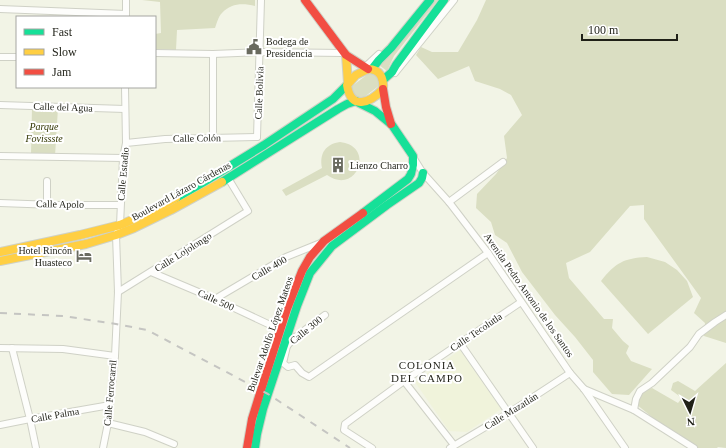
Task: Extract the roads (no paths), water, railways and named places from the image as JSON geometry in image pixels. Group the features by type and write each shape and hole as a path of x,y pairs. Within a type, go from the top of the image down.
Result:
{"main road":[{"path":"305,0 344,54 380,74 384,85 386,110 392,125 413,156"},
{"path":"348,84 353,77 369,68 391,48 430,0"},
{"path":"358,102 364,103 374,98 442,1"},
{"path":"344,54 348,94 353,100 375,110 392,125"},
{"name":"Boulevard Lázaro Cárdenas","path":"0,252 120,225 153,211 264,145 332,99 348,84"},
{"name":"Boulevard Lázaro Cárdenas","path":"0,261 86,244 134,228 210,189 338,109 348,104 358,102"},
{"name":"Bulevar Adolfo López Mateos","path":"247,448 252,419 261,390 287,309 302,271 310,257 324,241 408,179 413,166 413,156"},
{"name":"Bulevar Adolfo López Mateos","path":"255,448 263,408 286,345 297,306 310,273 332,246 419,183 423,172"}],"street":[{"path":"0,9 126,16 126,0"},
{"name":"Calle Bolivia","path":"257,137 261,0"},
{"path":"369,68 426,0"},
{"path":"384,85 454,0"},
{"path":"156,53 213,54 260,52 344,54"},
{"path":"213,54 213,138"},
{"path":"0,57 16,57"},
{"name":"Calle Estadio","path":"115,356 118,292 116,235 120,225 123,158 126,143 125,88"},
{"name":"Calle del Agua","path":"0,105 125,109"},
{"path":"257,137 264,145"},
{"name":"Calle Colón","path":"126,143 165,139 257,137"},
{"path":"0,156 123,158"},
{"name":"Avenida Pedro Antonio de los Santos","path":"413,156 423,172 449,202 488,253 570,373 584,389 625,448"},
{"path":"449,202 503,162"},
{"name":"Calle Lojolongo","path":"118,292 248,211 228,178"},
{"path":"47,181 47,204"},
{"name":"Calle Apolo","path":"0,203 120,205"},
{"name":"Calle 400","path":"215,299 286,257 324,241"},
{"path":"286,345 283,363 288,367 295,365 302,373 309,377 488,253"},
{"name":"Calle 500","path":"151,272 215,299 281,330"},
{"name":"Calle Tecolutla","path":"372,448 344,430 345,424 404,381 521,302"},
{"name":"Calle 300","path":"286,345 325,315"},
{"path":"634,410 636,399 640,391 652,383 690,347 699,334 726,315"},
{"path":"460,343 533,448"},
{"name":"Calle Ferrocarril","path":"0,348 63,349 115,356 108,424 103,448"},
{"path":"12,348 36,448"},
{"name":"Calle Mazatlán","path":"452,446 570,373"},
{"path":"404,381 452,446"},
{"path":"584,389 634,410 694,448"},
{"name":"Calle Palma","path":"0,425 30,418 110,405"},
{"path":"108,424 145,432 174,444"}],"railway":[{"path":"0,313 63,316 147,330 268,394 350,448"}],"place":[{"name":"Bodega de Presidencia","path":"254,47"},
{"name":"Lienzo Charro","path":"338,165"},
{"name":"Hotel Rincón Huasteco","path":"84,256"}],"district":[{"name":"COLONIA DEL CAMPO","path":"427,371"}],"park label":[{"name":"Parque Fovissste","path":"44,132"}]}
